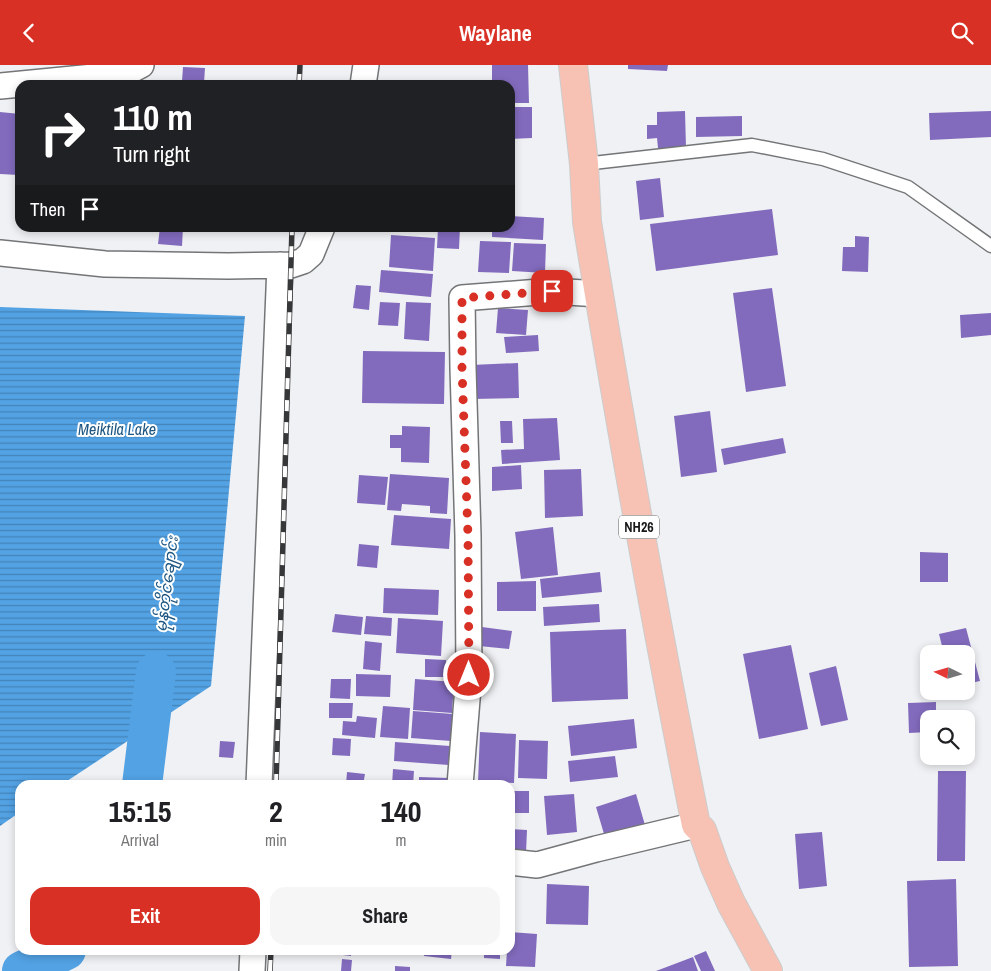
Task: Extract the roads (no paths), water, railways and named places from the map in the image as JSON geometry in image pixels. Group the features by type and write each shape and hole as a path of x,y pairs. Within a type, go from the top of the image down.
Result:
{"highway":[{"name":"NH26","path":"573,65 584,164 587,222 680,752 696,825 702,829 715,867 731,903 768,971"}],"street":[{"path":"62,80 124,74 141,65"},
{"path":"364,80 366,65"},
{"path":"0,86 15,85"},
{"path":"0,253 105,264 291,265 303,261 311,254 320,232"},
{"path":"259,780 280,265"},
{"path":"460,780 469,675 468,536 462,368 462,298 552,291 599,294"},
{"path":"515,863 537,865 696,825"},
{"path":"252,971 253,955"}],"lane":[{"path":"584,164 752,145 823,159 908,187 991,246"}],"water":[{"name":"Meiktila Lake","path":"0,307 245,316 211,686 69,780 15,780 15,816 0,826"}],"waterway":[{"name":"မုန်တိုင်ချောင်း","path":"143,780 156,672"},
{"name":"မုန်တိုင်ချောင်း","path":"22,971 56,955"}],"railway":[{"path":"299,80 300,65"},
{"path":"276,780 292,232"},
{"path":"270,971 271,955"}]}
